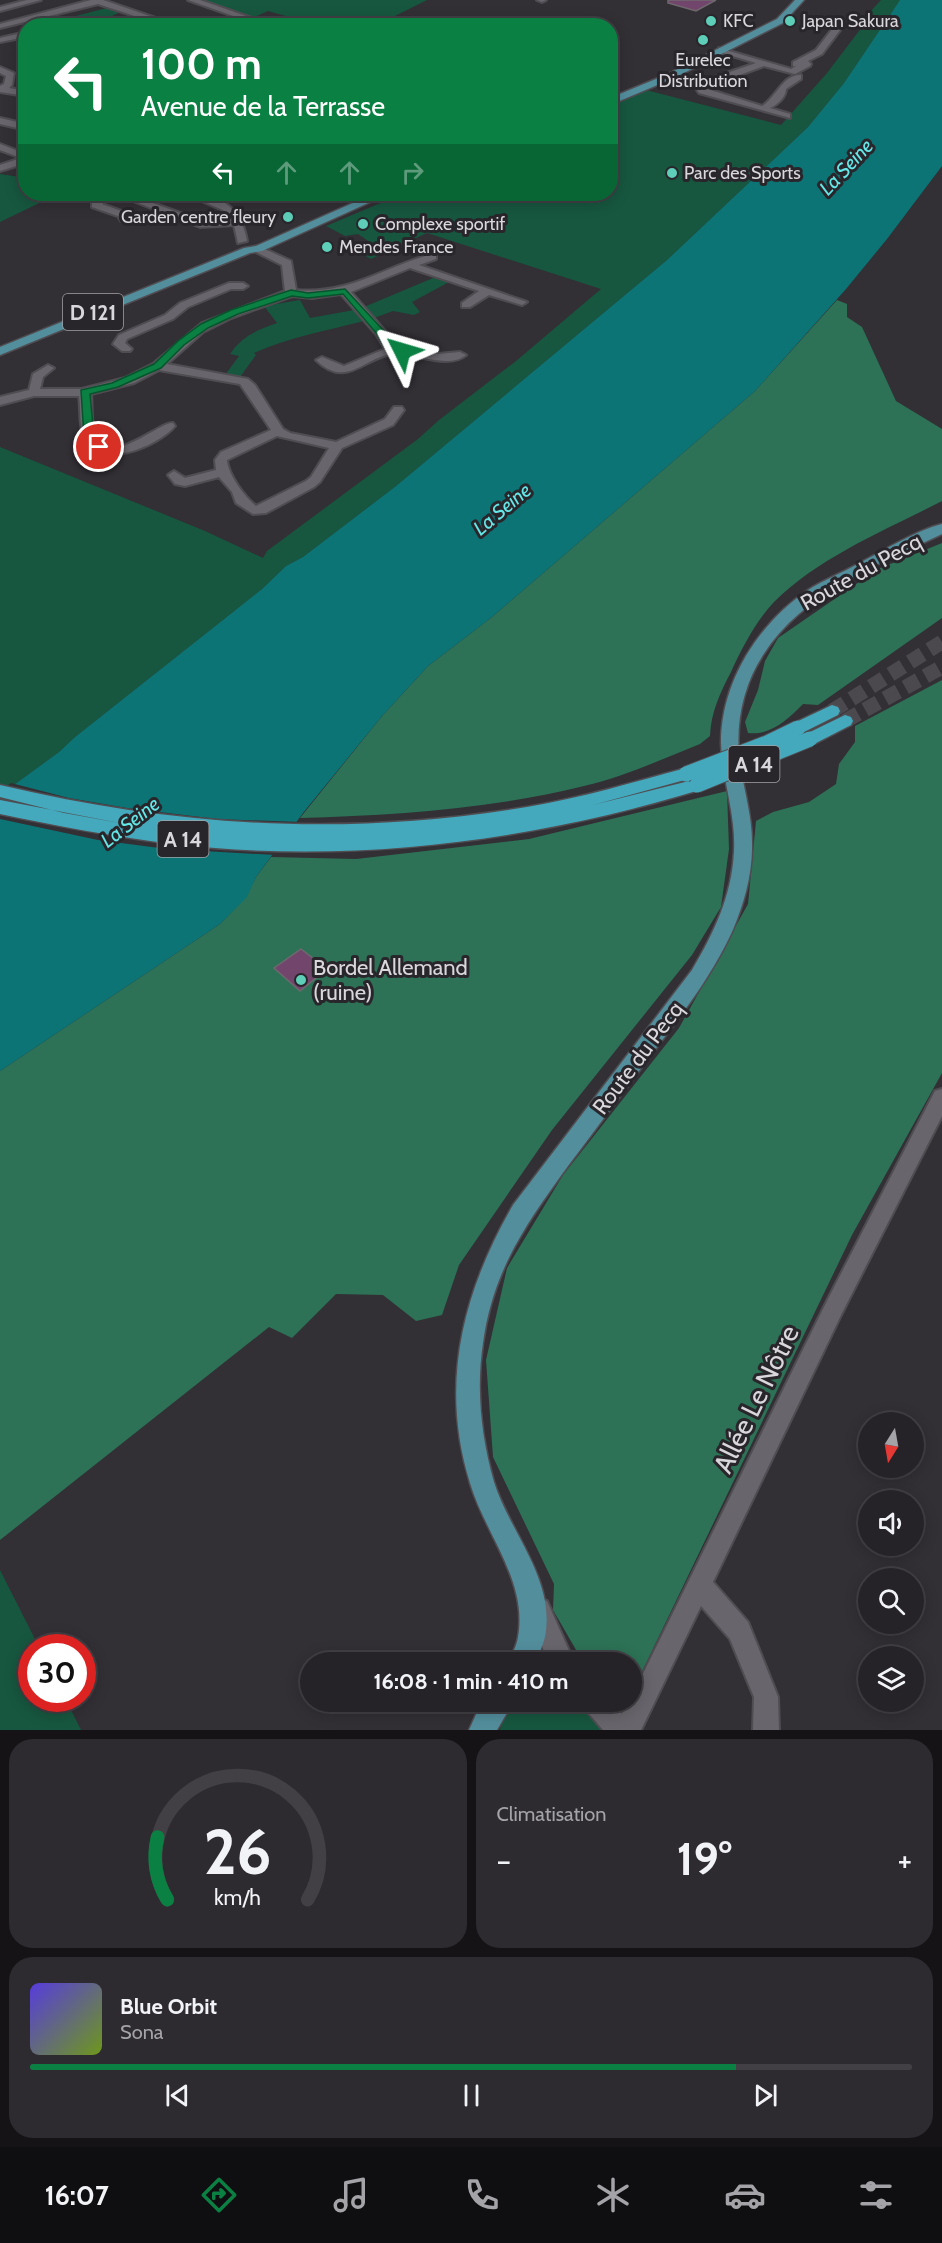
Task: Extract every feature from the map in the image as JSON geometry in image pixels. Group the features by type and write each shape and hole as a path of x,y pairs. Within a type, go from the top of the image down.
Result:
{"highway":[{"name":"A 14","path":"0,807 70,823 186,840 298,846 422,840 533,826 627,806 734,771 839,716"},
{"name":"A 14","path":"0,791 78,810 187,825 299,832 413,827 526,813 621,792 686,774 804,734"}],"main road":[{"path":"618,97 682,70 722,50 774,20 798,0"},
{"name":"D 121","path":"0,351 186,274 247,238 360,201"},
{"name":"Route du Pecq","path":"527,1652 534,1630 534,1610 530,1586 490,1507 470,1434 469,1358 477,1311 490,1269 521,1212 699,976 728,922 739,882 743,852 742,821 732,765 732,710 738,687 749,662 764,640 802,602 828,585 942,528"},
{"path":"483,1730 491,1712"},
{"path":"496,1730 499,1712"}],"street":[{"path":"0,9 37,0"},
{"path":"32,18 99,1 117,0"},
{"path":"192,0 247,18"},
{"path":"99,1 151,18"},
{"path":"0,26 18,21"},
{"path":"762,109 775,102 792,73 807,64 802,61 819,51 836,30"},
{"path":"0,40 18,36"},
{"path":"722,50 792,73"},
{"path":"763,63 745,73 716,78 699,87 702,91 787,116"},
{"path":"0,70 11,75 8,85 1,89"},
{"path":"1,89 18,93"},
{"path":"0,101 13,92"},
{"path":"0,121 18,125"},
{"path":"0,147 18,155"},
{"path":"1,168 18,162"},
{"path":"100,201 96,205 121,214 125,219"},
{"path":"139,201 247,238 287,263 291,293"},
{"path":"210,201 227,207 247,238"},
{"path":"0,401 34,392 85,392 129,380 158,366 181,343 204,326 235,312 291,293 308,296 345,292 432,256"},
{"path":"410,265 522,302"},
{"path":"126,349 119,344 123,337 175,312 226,282 243,286"},
{"path":"466,305 487,291"},
{"path":"345,292 381,333 391,350"},
{"path":"175,312 204,326"},
{"path":"322,360 339,369 346,369 391,350 438,357 460,355"},
{"path":"158,366 244,381 249,385 278,431 286,436 337,446"},
{"path":"34,392 37,376 48,368"},
{"path":"85,392 89,437 99,447 115,451 124,450 153,440 169,426"},
{"path":"278,431 225,455 221,460 222,472 229,478 247,506 253,510 261,510 310,484 337,446 389,422 398,410"},
{"path":"174,475 179,481 185,482 222,472"},
{"name":"Allée Le Nôtre","path":"642,1689 699,1585 835,1306 942,1097"},
{"path":"699,1585 739,1631 766,1697 766,1730"},
{"path":"530,1586 557,1652"},
{"path":"604,1712 616,1730"},
{"name":"Allée Le Nôtre","path":"628,1730 634,1712"}],"green space":[{"path":"192,0 427,0 395,16 402,18 292,18 268,11 247,18"},
{"path":"881,0 900,0 844,83 808,127 667,260 396,486 303,557 286,566 262,589 59,752 0,795 0,447 205,531 263,558 267,551 418,439 516,361 601,289 427,233 371,259 355,250 371,243 358,234 345,236 326,226 385,201 618,201 618,102 646,90 781,125 827,73 862,27 858,25"},
{"path":"107,8 122,11 108,18 68,18"},
{"path":"0,174 18,177 18,201 44,201 0,222"},
{"path":"433,278 449,282 412,302 420,312 414,315 393,311 374,318 364,307"},
{"path":"300,300 310,318 354,310 364,321 267,347 254,353 256,355 240,377 225,375 239,356 230,354 245,338 277,323 264,306"},
{"path":"837,300 847,304 847,317 862,327 896,401 942,429 942,501 832,558 811,571 774,602 750,635 723,687 714,711 710,736 700,744 628,773 549,794 443,810 300,818 382,716 428,666 492,617 755,391"},
{"path":"942,543 942,618 818,705 803,704 785,721 772,729 748,733 745,722 758,690 765,661 778,638 878,569"},
{"path":"942,680 942,1073 852,1235 642,1672 642,1652 577,1652 553,1610 554,1584 493,1457 486,1360 507,1268 563,1175 679,1028 748,904 756,821 773,812 809,802 836,784 839,764 855,742 855,726"},
{"path":"727,791 729,849 721,907 692,955 552,1130 459,1265 442,1315 416,1321 383,1295 336,1294 292,1338 269,1327 0,1540 0,1071 220,924 246,897 256,877 271,857 356,859 529,839"},
{"path":"0,1570 32,1634 18,1634 18,1712 72,1712 81,1730 0,1730"},
{"path":"504,1712 590,1712 606,1730 500,1730"}],"water":[{"name":"La Seine","path":"900,0 942,0 942,166 846,289 755,391 492,617 428,666 382,716 303,813 256,877 247,897 220,924 0,1071 0,795 59,752 262,589 286,566 303,557 396,486 667,260 808,127 844,83"}],"pier":[{"path":"11,783 69,798 127,808 217,819 301,822 276,855 167,849 98,840 0,819 0,791"}],"building":[{"path":"668,0 716,0 696,11 668,3"},
{"name":"Bordel Allemand (ruine)","path":"301,949 327,969 300,991 274,968"}],"tunnel":[{"path":"832,711 942,642"},
{"path":"845,721 942,667"}],"place":[{"name":"KFC","path":"711,21"},
{"name":"Japan Sakura","path":"790,21"},
{"name":"Eurelec Distribution","path":"703,40"},
{"name":"Parc des Sports","path":"672,173"},
{"name":"Garden centre fleury","path":"288,217"},
{"name":"Complexe sportif","path":"363,224"},
{"name":"Mendes France","path":"327,247"},
{"name":"Bordel Allemand (ruine)","path":"301,980"}],"route":[{"path":"99,447 89,437 85,392 115,385 141,375 158,366 181,343 204,326 219,318 291,293 308,296 345,292 381,333 391,350 402,351"}]}
